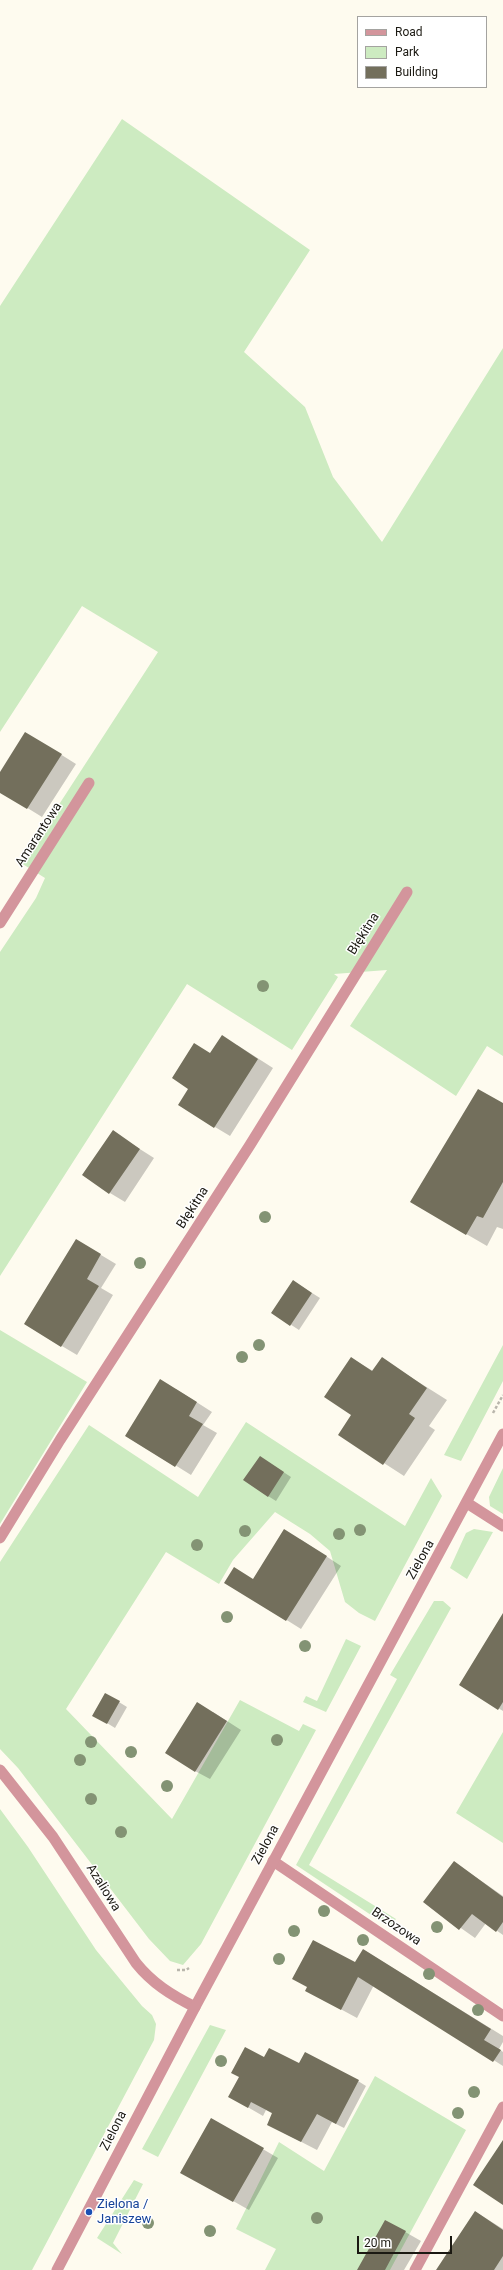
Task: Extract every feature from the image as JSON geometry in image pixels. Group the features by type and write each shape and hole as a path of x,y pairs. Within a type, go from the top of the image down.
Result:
{"street":[{"name":"Amarantowa","path":"0,922 89,783"},
{"name":"Błękitna","path":"0,1538 60,1440 250,1145 407,892"},
{"name":"Zielona","path":"57,2270 195,2007 503,1434"},
{"path":"467,1503 503,1526"},
{"name":"Azaliowa","path":"0,1770 53,1837 98,1907 148,1978 162,1989 195,2007"},
{"name":"Brzozowa","path":"273,1861 503,2016"},
{"path":"415,2270 503,2107"}],"path":[{"path":"492,1416 503,1395"},
{"path":"174,1970 186,1970 191,1966"}],"green space":[{"path":"122,119 310,250 244,352 305,407 333,477 382,542 503,348 503,1056 487,1046 456,1096 350,1026 387,970 334,974 338,977 292,1050 187,984 0,1276 0,952 36,898 45,878 21,863 158,652 82,606 0,732 0,306"},
{"path":"0,1330 87,1382 0,1524"},
{"path":"503,1345 503,1381 461,1461 444,1455"},
{"path":"246,1422 405,1526 431,1478 442,1496 375,1621 359,1613 345,1602 330,1551 310,1534 275,1512 233,1560 219,1584 166,1552 66,1709 172,1819 240,1700 299,1731 303,1724 316,1730 201,1944 183,1965 170,1961 149,1939 18,1768 0,1749 0,1562 89,1425 198,1497"},
{"path":"503,1468 503,1514 490,1506 489,1497"},
{"path":"474,1529 493,1532 467,1579 450,1568 466,1533"},
{"path":"434,1601 443,1601 451,1608 309,1865 396,1919 389,1927 296,1865 397,1679 390,1675"},
{"path":"346,1639 361,1646 326,1712 303,1702 306,1696 317,1701"},
{"path":"503,1732 503,1843 456,1813"},
{"path":"0,1809 28,1847 96,1950 142,2006 152,2015 156,2024 154,2040 32,2270 0,2270"},
{"path":"210,2025 226,2030 158,2157 142,2149"},
{"path":"375,2076 466,2130 390,2270 265,2270 276,2249 236,2229 279,2142 324,2171"},
{"path":"134,2180 143,2184 113,2243 122,2254 97,2238"}],"building":[{"path":"25,732 62,754 27,809 0,793 0,772"},
{"path":"222,1035 258,1059 214,1128 178,1105 188,1089 172,1078 194,1043 210,1053"},
{"path":"478,1089 503,1103 503,1182 483,1218 477,1216 466,1235 410,1202"},
{"path":"113,1130 140,1149 109,1194 82,1175"},
{"path":"76,1239 101,1254 87,1279 99,1286 61,1347 24,1324"},
{"path":"293,1280 312,1293 290,1326 271,1313"},
{"path":"351,1357 372,1371 382,1357 427,1388 409,1414 415,1418 383,1465 338,1435 351,1415 324,1397"},
{"path":"160,1379 197,1402 189,1416 203,1424 175,1467 125,1436"},
{"path":"260,1456 284,1472 268,1497 243,1480"},
{"path":"284,1529 327,1556 286,1621 224,1583 234,1567 253,1579"},
{"path":"503,1613 503,1702 498,1710 459,1685"},
{"path":"105,1693 120,1701 107,1724 92,1716"},
{"path":"197,1702 227,1721 195,1772 165,1753"},
{"path":"454,1861 503,1897 503,1922 496,1932 472,1914 459,1930 423,1902"},
{"path":"313,1940 355,1962 363,1949 491,2029 484,2040 501,2050 493,2062 358,1977 341,2010 305,1991 307,1987 292,1979"},
{"path":"245,2047 264,2057 269,2048 299,2063 305,2052 359,2080 336,2124 317,2114 301,2142 267,2125 272,2113 251,2102 248,2108 228,2097 239,2077 231,2073"},
{"path":"211,2118 264,2148 233,2202 180,2173"},
{"path":"503,2140 503,2205 473,2185"},
{"path":"475,2211 503,2230 503,2256 494,2270 436,2270"},
{"path":"385,2220 406,2231 385,2270 357,2270"}],"place":[{"name":"Zielona / Janiszew","path":"89,2212"}]}
